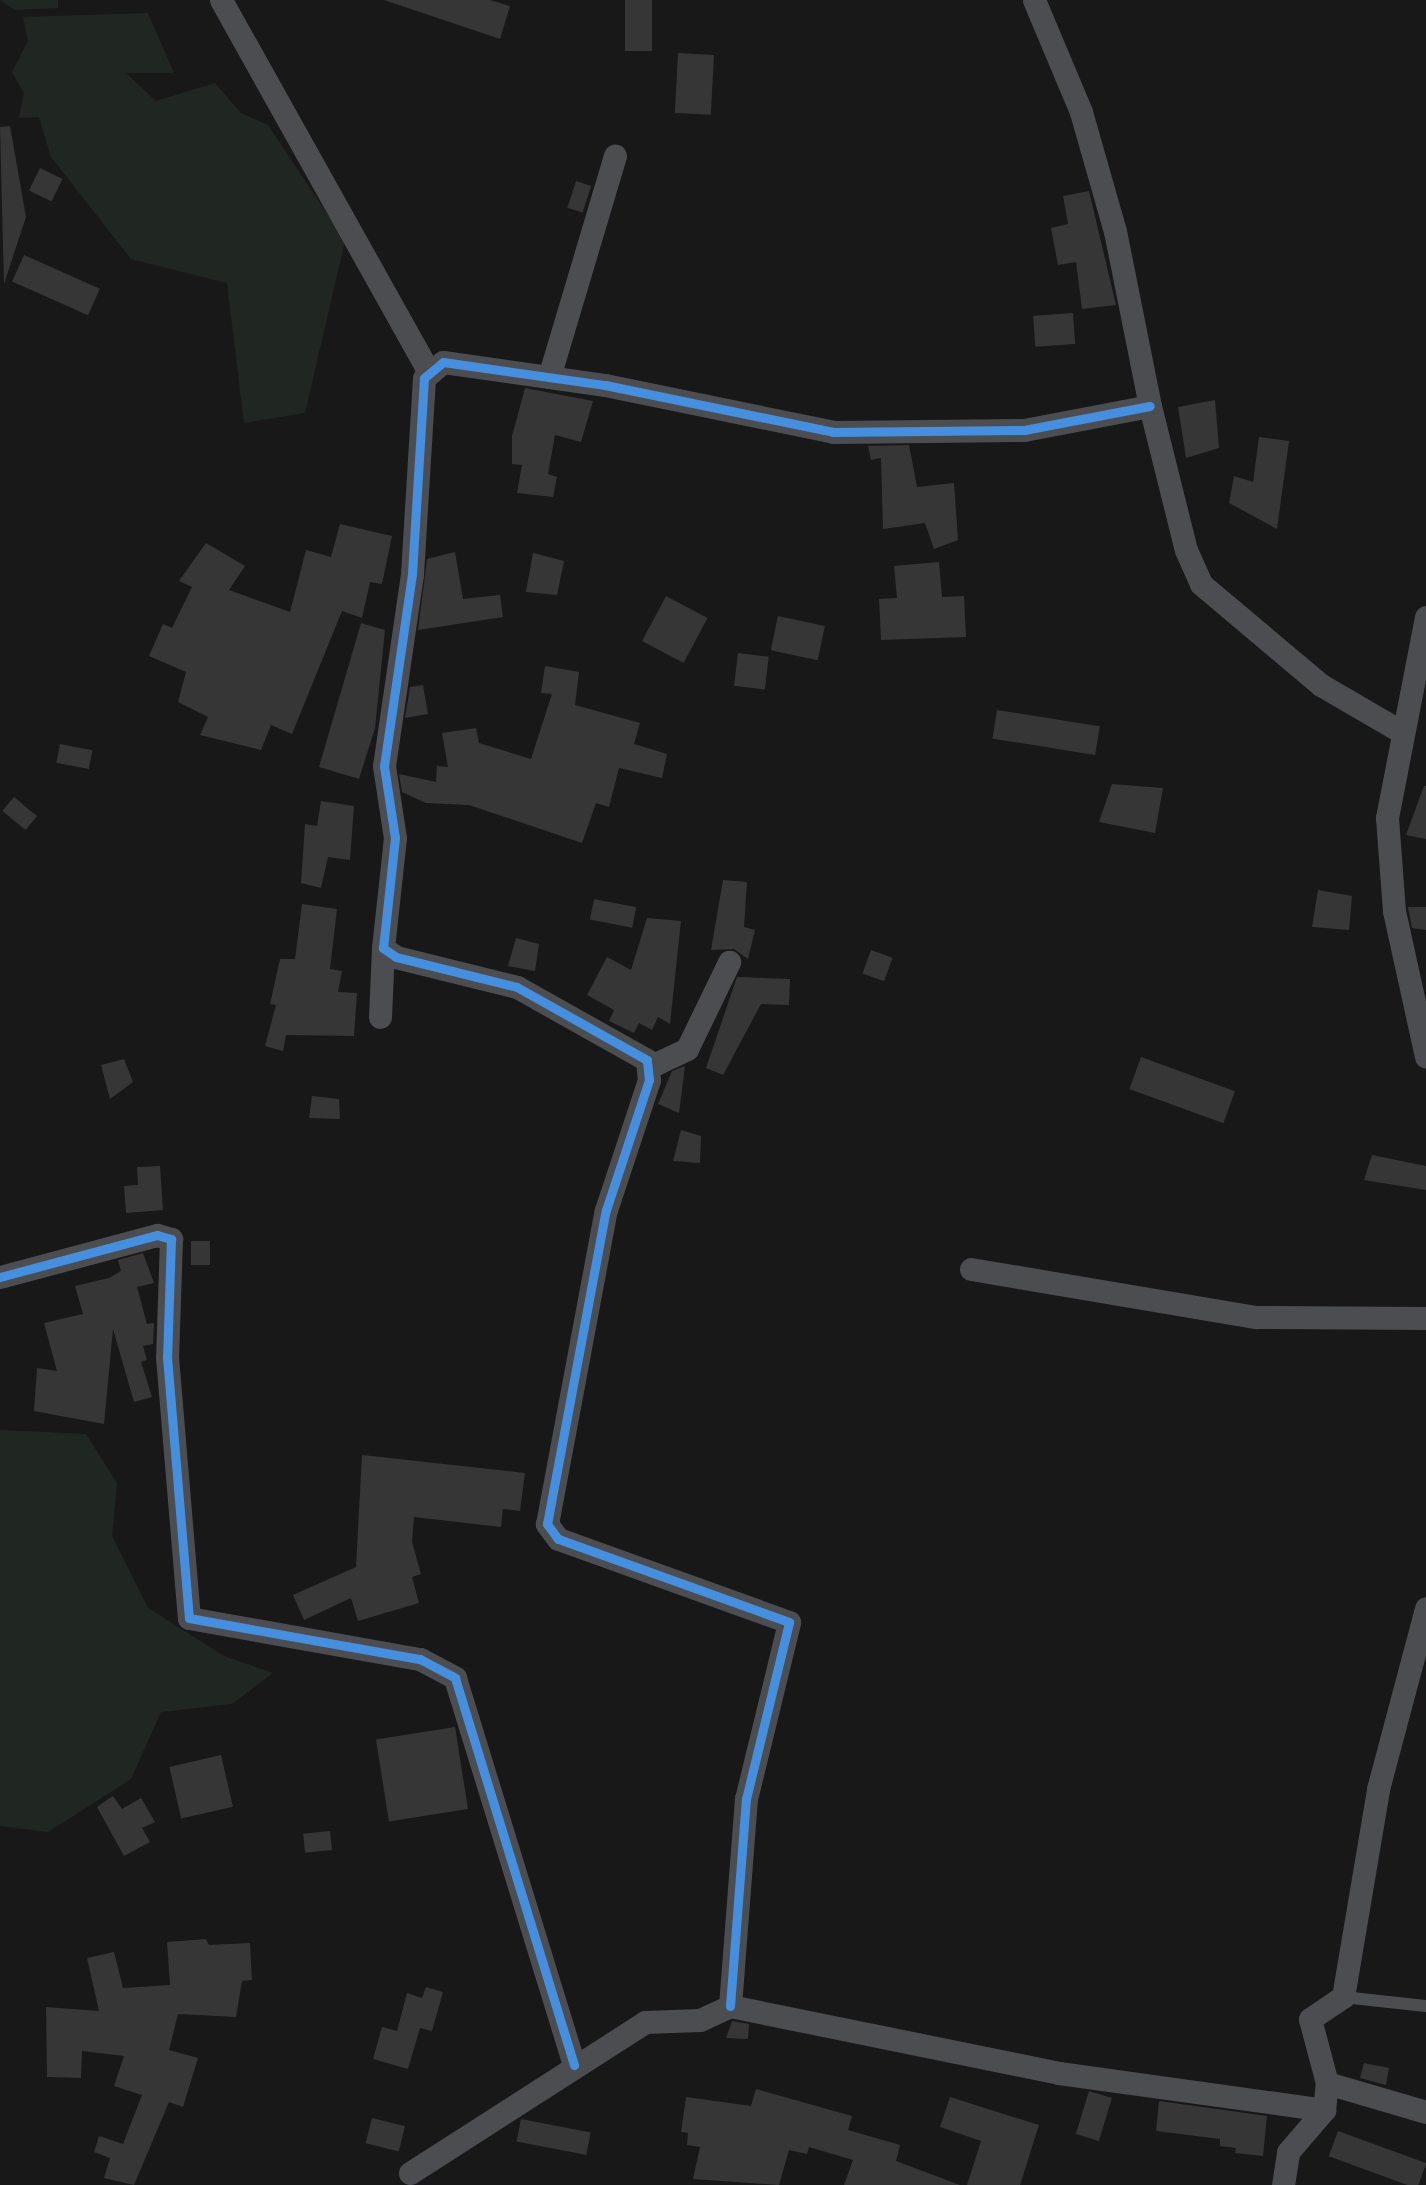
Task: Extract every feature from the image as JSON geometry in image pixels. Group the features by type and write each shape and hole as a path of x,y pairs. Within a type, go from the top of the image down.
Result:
{"street":[{"path":"220,0 428,370 412,574 384,766 395,838 383,948 380,1017"},
{"path":"1034,0 1081,112 1111,218 1150,406 1186,550 1201,584 1321,685 1400,732"},
{"path":"549,377 615,156"},
{"path":"428,370 443,362 549,377 833,432 1024,430 1150,406"},
{"path":"1426,617 1400,732 1387,818 1394,911 1416,972 1426,1057"},
{"path":"383,948 396,957 517,987 639,1052 649,1066"},
{"path":"729,962 687,1049 649,1066 606,1210 547,1524 558,1539 789,1622 746,1799 730,2006"},
{"path":"0,1277 157,1235 171,1239 167,1357 189,1618 420,1658 455,1678 574,2064"},
{"path":"971,1269 1256,1317 1426,1318"},
{"path":"1283,2185 1288,2152 1324,2110 1327,2083 1310,2018 1343,1997 1378,1789 1426,1608"},
{"path":"410,2173 574,2064 645,2022 700,2020 730,2006 1059,2073 1324,2110"},
{"path":"1327,2083 1426,2112"}],"lane":[{"path":"1343,1997 1426,2006"}],"shaded area":[{"path":"0,0 58,0 58,8 15,10"},
{"path":"148,13 174,73 126,73 156,101 215,83 241,113 268,125 345,241 305,413 244,423 227,283 131,259 51,157 39,117 19,118 24,93 12,72 28,41 23,17"},
{"path":"0,1430 86,1434 117,1483 112,1536 148,1608 224,1656 273,1673 232,1704 161,1712 131,1779 48,1832 0,1826"}],"building":[{"path":"384,0 490,0 510,6 500,39"},
{"path":"625,0 652,0 652,51 625,51"},
{"path":"678,53 714,55 711,115 675,113"},
{"path":"10,126 26,217 4,284 0,127"},
{"path":"40,168 62,179 52,201 29,190"},
{"path":"576,181 591,186 583,213 567,208"},
{"path":"1089,191 1116,305 1082,309 1076,262 1058,265 1051,228 1068,224 1063,196"},
{"path":"24,255 100,289 88,315 12,281"},
{"path":"1073,313 1075,344 1035,347 1033,316"},
{"path":"525,388 593,401 581,442 555,435 548,474 557,477 553,497 517,493 522,465 512,464 512,436"},
{"path":"1215,400 1219,448 1186,458 1178,407"},
{"path":"1259,437 1289,441 1277,529 1229,503 1234,476 1253,482"},
{"path":"909,445 917,487 954,483 958,540 934,549 925,523 883,529 881,458 871,460 868,446"},
{"path":"340,524 392,536 382,584 370,582 362,618 342,611 292,734 271,725 261,750 200,735 208,717 178,702 186,672 149,656 163,624 172,628 192,587 179,581 206,543 245,566 229,590 290,612 306,550 331,557"},
{"path":"455,552 463,599 500,595 503,617 418,630 427,559"},
{"path":"533,553 564,561 557,595 526,592"},
{"path":"939,562 942,597 964,596 966,637 881,640 879,599 897,598 894,566"},
{"path":"666,596 707,618 684,663 642,641"},
{"path":"778,616 825,626 818,660 771,650"},
{"path":"361,623 385,630 375,728 359,779 319,767"},
{"path":"738,653 769,657 765,690 734,686"},
{"path":"545,666 579,672 575,705 640,723 634,744 667,754 662,778 619,768 609,807 596,803 582,843 469,805 426,803 402,792 399,774 436,782 437,766 448,767 442,733 476,728 479,743 531,759 552,694 541,693"},
{"path":"423,685 428,714 405,718 410,687"},
{"path":"997,710 1100,726 1095,755 992,739"},
{"path":"60,744 92,750 89,769 56,763"},
{"path":"1112,784 1163,788 1155,833 1099,822"},
{"path":"1426,786 1426,839 1406,835"},
{"path":"14,797 37,816 25,830 2,811"},
{"path":"321,801 354,806 350,860 328,857 321,888 301,883 305,824 317,826"},
{"path":"723,880 747,882 744,927 755,930 748,959 734,949 711,950"},
{"path":"1318,890 1352,896 1349,930 1312,927"},
{"path":"594,899 636,907 632,928 590,920"},
{"path":"302,904 337,909 330,969 342,971 338,992 357,993 354,1036 286,1035 283,1051 265,1046 276,1005 270,1004 280,959 295,959"},
{"path":"1408,907 1426,907 1426,930 1412,928"},
{"path":"647,918 681,921 670,1024 658,1017 652,1030 639,1023 634,1033 609,1021 614,1010 587,995 607,957 631,970"},
{"path":"516,938 539,944 535,971 508,966"},
{"path":"871,950 893,958 884,981 862,973"},
{"path":"737,977 790,979 789,1005 761,1004 723,1075 706,1068"},
{"path":"1141,1057 1235,1091 1223,1123 1129,1089"},
{"path":"124,1059 133,1082 110,1099 101,1065"},
{"path":"685,1066 679,1113 658,1104 672,1071"},
{"path":"312,1096 339,1099 340,1119 309,1118"},
{"path":"681,1130 701,1136 700,1163 673,1161"},
{"path":"1372,1155 1426,1166 1426,1190 1364,1180"},
{"path":"160,1166 163,1210 126,1213 124,1186 138,1185 137,1167"},
{"path":"191,1241 210,1241 210,1265 191,1265"},
{"path":"143,1253 154,1283 137,1287 147,1324 154,1323 153,1344 143,1346 147,1360 141,1362 152,1397 134,1402 113,1329 104,1424 34,1411 37,1368 57,1371 44,1323 83,1314 75,1286 109,1278 121,1271 118,1260"},
{"path":"362,1455 525,1473 520,1511 503,1509 501,1527 414,1517 412,1542 421,1574 412,1577 419,1603 358,1621 351,1598 304,1620 293,1595 356,1567"},
{"path":"455,1727 468,1809 389,1821 376,1740"},
{"path":"221,1755 233,1807 181,1819 169,1767"},
{"path":"113,1796 122,1809 141,1798 155,1822 142,1828 150,1842 124,1856 97,1807"},
{"path":"330,1831 332,1850 305,1853 303,1834"},
{"path":"206,1939 209,1945 250,1943 252,1980 242,1981 236,2017 178,2014 169,2050 198,2058 183,2107 169,2102 134,2185 104,2178 110,2158 94,2152 99,2136 123,2144 142,2095 114,2086 124,2056 82,2051 81,2078 47,2077 46,2007 99,2011 87,1958 114,1952 123,1988 170,1985 167,1942"},
{"path":"426,1987 443,1992 432,2031 420,2028 408,2069 373,2059 382,2027 397,2031 407,1993 422,1998"},
{"path":"732,2021 749,2024 748,2039 726,2038"},
{"path":"1364,2063 1389,2068 1386,2085 1360,2078"},
{"path":"756,2089 852,2116 848,2130 900,2145 896,2161 960,2185 844,2185 853,2160 809,2147 807,2154 789,2150 779,2185 693,2179 700,2147 687,2145 688,2133 681,2132 686,2097 751,2106"},
{"path":"1089,2091 1112,2098 1099,2141 1076,2134"},
{"path":"950,2097 1039,2125 1020,2185 967,2185 981,2141 940,2127"},
{"path":"1159,2101 1267,2116 1263,2156 1235,2153 1236,2148 1220,2146 1220,2139 1156,2131"},
{"path":"372,2118 405,2126 399,2151 366,2143"},
{"path":"521,2119 591,2133 586,2155 517,2142"},
{"path":"1338,2131 1426,2163 1418,2185 1407,2185 1329,2156"}],"cycle path":[{"path":"730,2006 746,1799 789,1622 558,1539 547,1524 606,1210 649,1080 647,1060 517,987 396,957 383,948 395,838 384,766 412,574 424,378 443,362 605,385 833,432 1024,430 1150,406"},
{"path":"0,1277 157,1235 171,1239 167,1357 189,1618 420,1659 455,1678 574,2065"}]}
